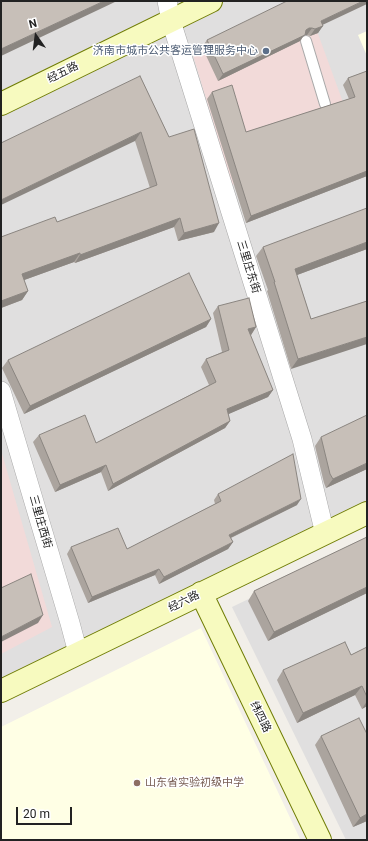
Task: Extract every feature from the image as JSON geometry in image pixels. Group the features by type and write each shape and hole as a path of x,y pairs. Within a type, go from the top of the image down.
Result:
{"street":[{"name":"经五路","path":"1,104 169,11 211,1"},
{"name":"三里庄东街","path":"169,11 302,439 325,534"},
{"name":"三里庄西街","path":"1,391 78,653"},
{"name":"经六路","path":"1,691 367,513"},
{"name":"纬四路","path":"201,593 320,840"}],"lane":[{"path":"306,41 325,104"}],"shaded area":[{"path":"1,1 367,1 367,515 1,696"},
{"path":"296,1 306,1 359,146 232,185 192,52"},
{"path":"367,31 367,56 358,35"},
{"path":"1,450 52,627 1,654"},
{"path":"367,542 367,840 346,840 232,607"},
{"name":"山东省实验初级中学","path":"201,628 300,839 1,840 1,727"}],"building":[{"path":"1,1 104,1 1,49"},
{"path":"287,1 363,1 321,21 323,26 315,29 309,28 306,30 305,35 223,74 207,40"},
{"path":"367,71 367,171 251,216 212,92 232,85 246,132 355,97 348,78"},
{"path":"140,76 169,137 194,129 219,223 184,233 180,218 80,255 80,253 22,274 28,291 1,301 1,237 55,217 57,222 157,185 141,132 1,200 1,143"},
{"path":"367,208 367,242 295,269 311,319 367,301 367,337 298,359 263,247"},
{"path":"189,273 211,319 30,406 8,360"},
{"path":"249,298 256,327 248,329 273,390 227,409 230,421 113,484 106,465 60,485 39,435 85,415 96,443 216,382 206,359 229,350 218,306"},
{"path":"367,415 367,463 333,479 330,474 321,437"},
{"path":"293,454 301,499 229,535 233,542 164,577 159,569 92,597 71,547 118,528 127,549 221,501 218,494"},
{"path":"367,537 367,587 274,632 254,591"},
{"path":"31,574 43,615 1,637 1,588"},
{"path":"345,642 351,655 367,647 367,697 362,686 303,713 283,670"},
{"path":"359,718 367,734 367,814 360,818 321,736"}],"place":[{"name":"济南市城市公共客运管理服务中心","path":"266,51"},
{"name":"山东省实验初级中学","path":"137,783"}]}
